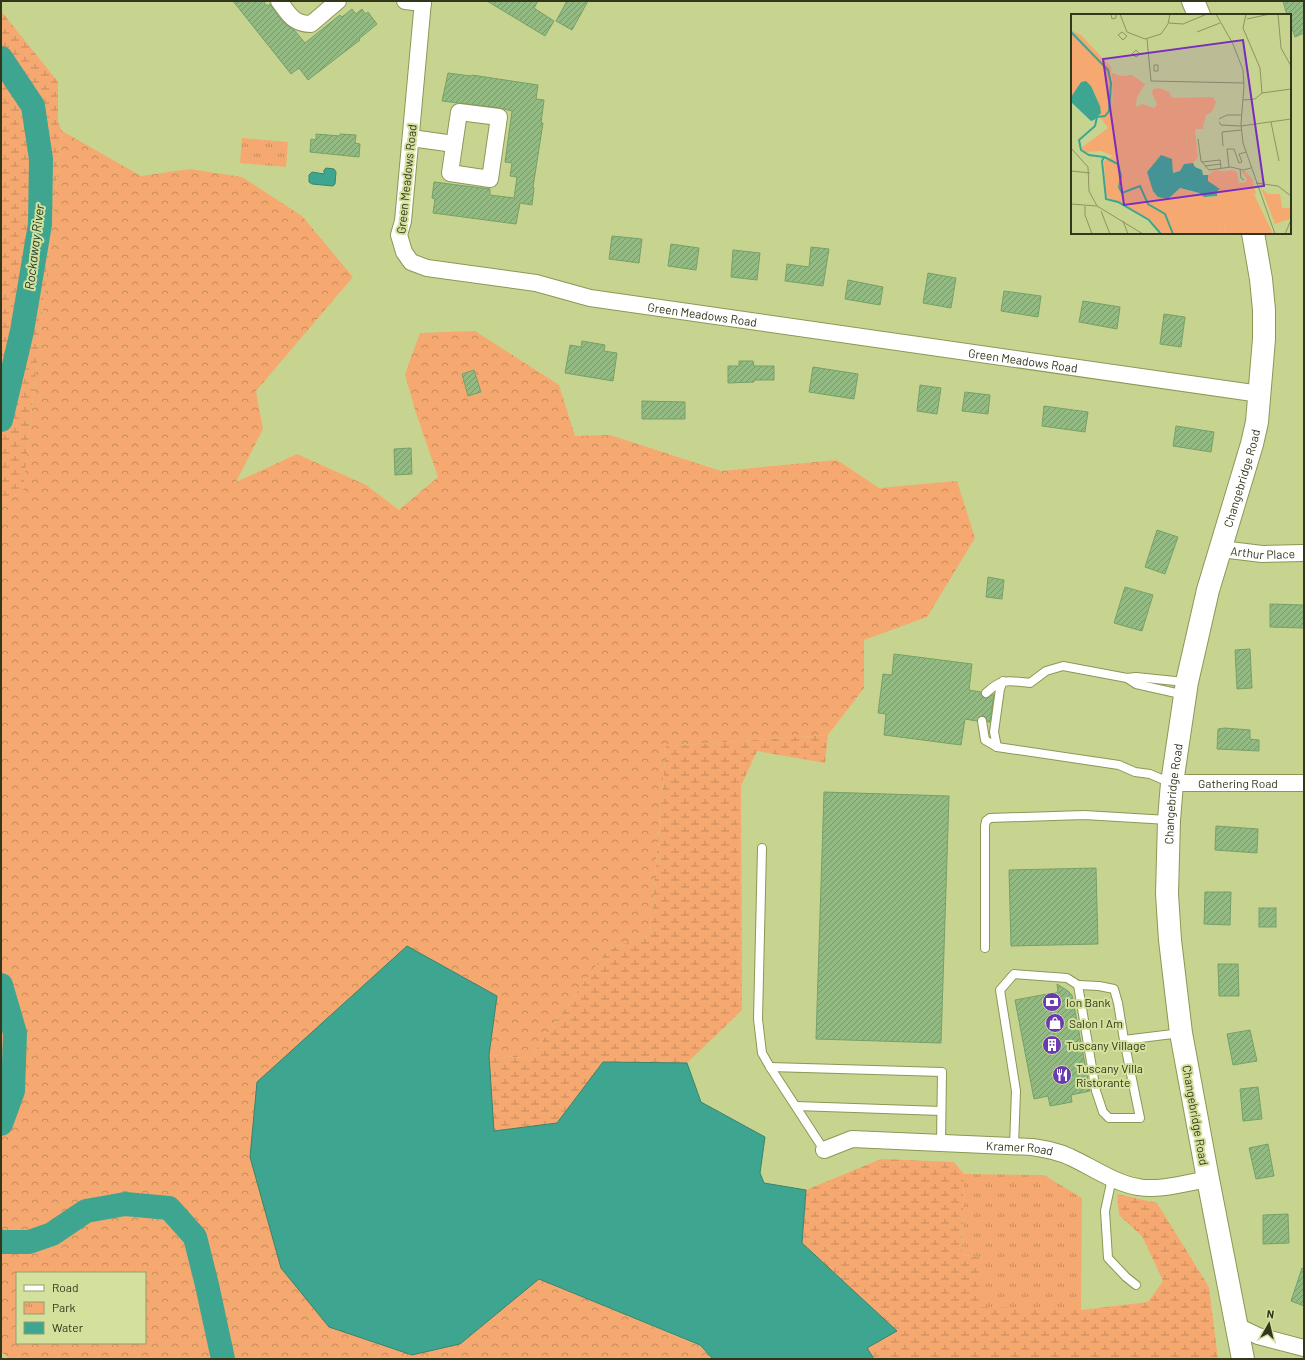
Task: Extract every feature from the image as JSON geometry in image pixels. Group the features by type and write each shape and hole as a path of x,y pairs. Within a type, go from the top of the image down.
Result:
{"main road":[{"path":"1194,1 1199,14"},
{"name":"Changebridge Road","path":"1243,1359 1181,1033 1170,940 1167,894 1169,820 1172,783 1186,688 1208,590 1252,444 1257,422 1264,339 1264,310 1261,279 1253,234"}],"street":[{"path":"279,1 295,20 303,24 312,24 338,1"},
{"path":"405,1 423,2"},
{"name":"Green Meadows Road","path":"423,2 403,221 399,235 404,252 411,262 427,268 536,283 590,298 1260,394"},
{"path":"458,112 498,118 490,179 450,173 454,144 458,112"},
{"path":"411,138 454,144"},
{"name":"Arthur Place","path":"1221,549 1262,554 1304,553"},
{"name":"Gathering Road","path":"1172,783 1304,783"},
{"name":"Kramer Road","path":"824,1150 852,1139 1014,1146 1051,1150 1069,1156 1124,1184 1138,1187 1153,1188 1208,1179"},
{"path":"1237,1326 1258,1336 1304,1348"}],"lane":[{"path":"986,693 994,685 1003,681 1030,683 1046,671 1063,666 1126,678 1136,677 1186,688"},
{"path":"1126,678 1136,684 1186,688"},
{"path":"997,747 994,732 1000,689 1003,681"},
{"path":"982,721 985,740 997,747 1119,765 1135,772 1150,774 1172,783"},
{"path":"985,948 985,826 986,821 990,818 1084,815 1169,820"},
{"path":"762,848 758,1019 762,1053 824,1150"},
{"path":"1014,1146 1016,1091 1000,990 1014,974 1066,978 1078,985 1099,986 1114,989 1140,1118 1108,1118 1103,1112 1096,1091 1078,985"},
{"path":"1124,1040 1181,1033"},
{"path":"770,1067 942,1072 942,1143"},
{"path":"796,1106 941,1111"},
{"path":"1112,1178 1105,1211 1108,1258 1136,1286"}],"green space":[{"path":"1,11 58,82 58,122 62,131 23,491 1,503"},
{"path":"62,131 141,176 190,169 242,177 302,216 353,277 256,391 263,429 236,482 297,454 366,485 399,510 438,477 415,410 405,374 420,333 475,331 559,385 575,436 610,435 721,471 837,460 879,488 957,481 975,538 927,617 864,640 864,688 828,735 666,746 650,935 608,949 530,1058 489,1055 497,996 412,1355 460,1344 539,1279 700,1346 713,1359 10,1359 1,1352 1,503 23,491"},
{"path":"242,138 288,142 286,167 240,163"},
{"path":"828,735 825,763 757,751 741,786 742,1010 687,1063 603,1062 557,1123 494,1132 489,1055 530,1058 608,949 650,935 666,746"},
{"path":"881,1159 954,1162 964,1174 962,1255 981,1257 1081,1310 1148,1302 1163,1281 1142,1236 1119,1215 1117,1194 1157,1203 1209,1287 1218,1359 874,1359 866,1348 897,1331 802,1243 806,1190"},
{"path":"964,1174 1044,1175 1082,1198 1081,1310 981,1307 981,1257 962,1255"}],"water":[{"path":"326,168 334,169 336,172 335,184 333,186 312,184 309,182 309,175 312,172 324,174 324,170"},
{"path":"407,946 497,996 489,1055 494,1131 557,1123 603,1062 687,1063 701,1102 765,1137 760,1173 764,1183 806,1190 802,1243 897,1331 867,1348 874,1359 713,1359 700,1345 539,1279 460,1344 412,1355 329,1327 281,1268 250,1157 257,1082"}],"building":[{"path":"233,1 263,1 267,6 270,4 282,21 294,30 305,43 340,15 342,17 352,9 356,14 362,9 365,14 368,12 377,24 359,39 360,40 308,80 299,68 291,74"},
{"path":"487,1 538,1 534,8 554,21 545,36"},
{"path":"567,1 588,1 572,30 556,21"},
{"path":"1283,1 1304,1 1304,33 1295,37 1291,26 1291,14 1287,14"},
{"path":"448,73 538,85 536,99 544,100 541,123 543,123 533,187 532,205 520,203 516,224 433,213 435,199 432,198 434,182 490,189 490,195 514,198 517,177 510,176 512,163 505,162 512,111 500,108 442,101"},
{"path":"316,134 340,136 340,134 356,135 355,143 360,144 359,157 310,152 311,139 316,140"},
{"path":"612,236 642,239 639,263 609,259"},
{"path":"671,244 699,248 696,270 668,266"},
{"path":"811,247 829,249 823,286 785,281 787,264 809,267"},
{"path":"733,250 760,253 757,280 731,277"},
{"path":"928,273 956,278 951,308 923,303"},
{"path":"848,280 883,287 880,305 845,299"},
{"path":"1004,291 1041,296 1038,317 1001,311"},
{"path":"1083,301 1120,307 1117,329 1079,322"},
{"path":"1164,314 1185,317 1181,347 1160,344"},
{"path":"582,341 605,345 604,351 617,353 613,381 565,373 570,345 581,347"},
{"path":"739,361 753,361 754,366 774,366 774,380 754,380 754,382 728,383 728,366 739,366"},
{"path":"813,367 858,374 854,399 809,392"},
{"path":"474,370 481,392 468,396 462,374"},
{"path":"920,385 941,388 937,414 917,411"},
{"path":"965,392 990,395 988,414 962,411"},
{"path":"642,401 685,402 685,419 642,419"},
{"path":"1044,406 1088,412 1085,432 1042,426"},
{"path":"1176,426 1214,432 1211,452 1173,446"},
{"path":"411,448 412,474 395,475 394,449"},
{"path":"1157,530 1178,537 1165,574 1145,567"},
{"path":"988,577 1004,580 1002,599 986,597"},
{"path":"1125,587 1153,595 1142,631 1114,623"},
{"path":"1270,604 1304,605 1304,628 1270,627"},
{"path":"1250,649 1252,688 1237,689 1235,650"},
{"path":"894,654 972,664 969,690 981,692 982,696 985,698 994,694 990,722 988,722 984,716 979,717 977,721 965,719 961,745 884,735 886,714 878,713 883,674 892,675"},
{"path":"1225,728 1250,730 1250,739 1259,740 1259,751 1217,749 1218,729"},
{"path":"824,792 949,796 941,1043 816,1039"},
{"path":"1216,826 1258,829 1257,853 1215,850"},
{"path":"1096,868 1098,944 1011,946 1009,870"},
{"path":"1205,892 1231,892 1230,925 1204,924"},
{"path":"1259,908 1276,908 1276,927 1259,927"},
{"path":"1218,964 1238,964 1239,996 1219,996"},
{"name":"Tuscany Village","path":"1057,984 1072,995 1090,1091 1071,1095 1072,1102 1050,1106 1048,1096 1034,1099 1015,1000 1058,992"},
{"path":"1250,1030 1257,1061 1233,1065 1227,1034"},
{"path":"1258,1087 1262,1119 1243,1121 1240,1089"},
{"path":"1268,1144 1274,1176 1256,1179 1249,1148"},
{"path":"1288,1214 1289,1243 1263,1244 1263,1215"},
{"path":"1302,1268 1304,1269 1304,1306 1291,1301"}],"waterway":[{"name":"Rockaway River","path":"1,58 33,106 41,159 40,224 22,331 1,420"},
{"path":"1,985 15,1033 13,1091 1,1124"},
{"path":"1,1242 29,1242 52,1234 86,1211 125,1204 169,1208 195,1237 223,1359"}],"place":[{"name":"Ion Bank","path":"1052,1002"},
{"name":"Salon I Am","path":"1055,1023"},
{"name":"Tuscany Village","path":"1052,1045"},
{"name":"Tuscany Villa Ristorante","path":"1062,1075"}]}
